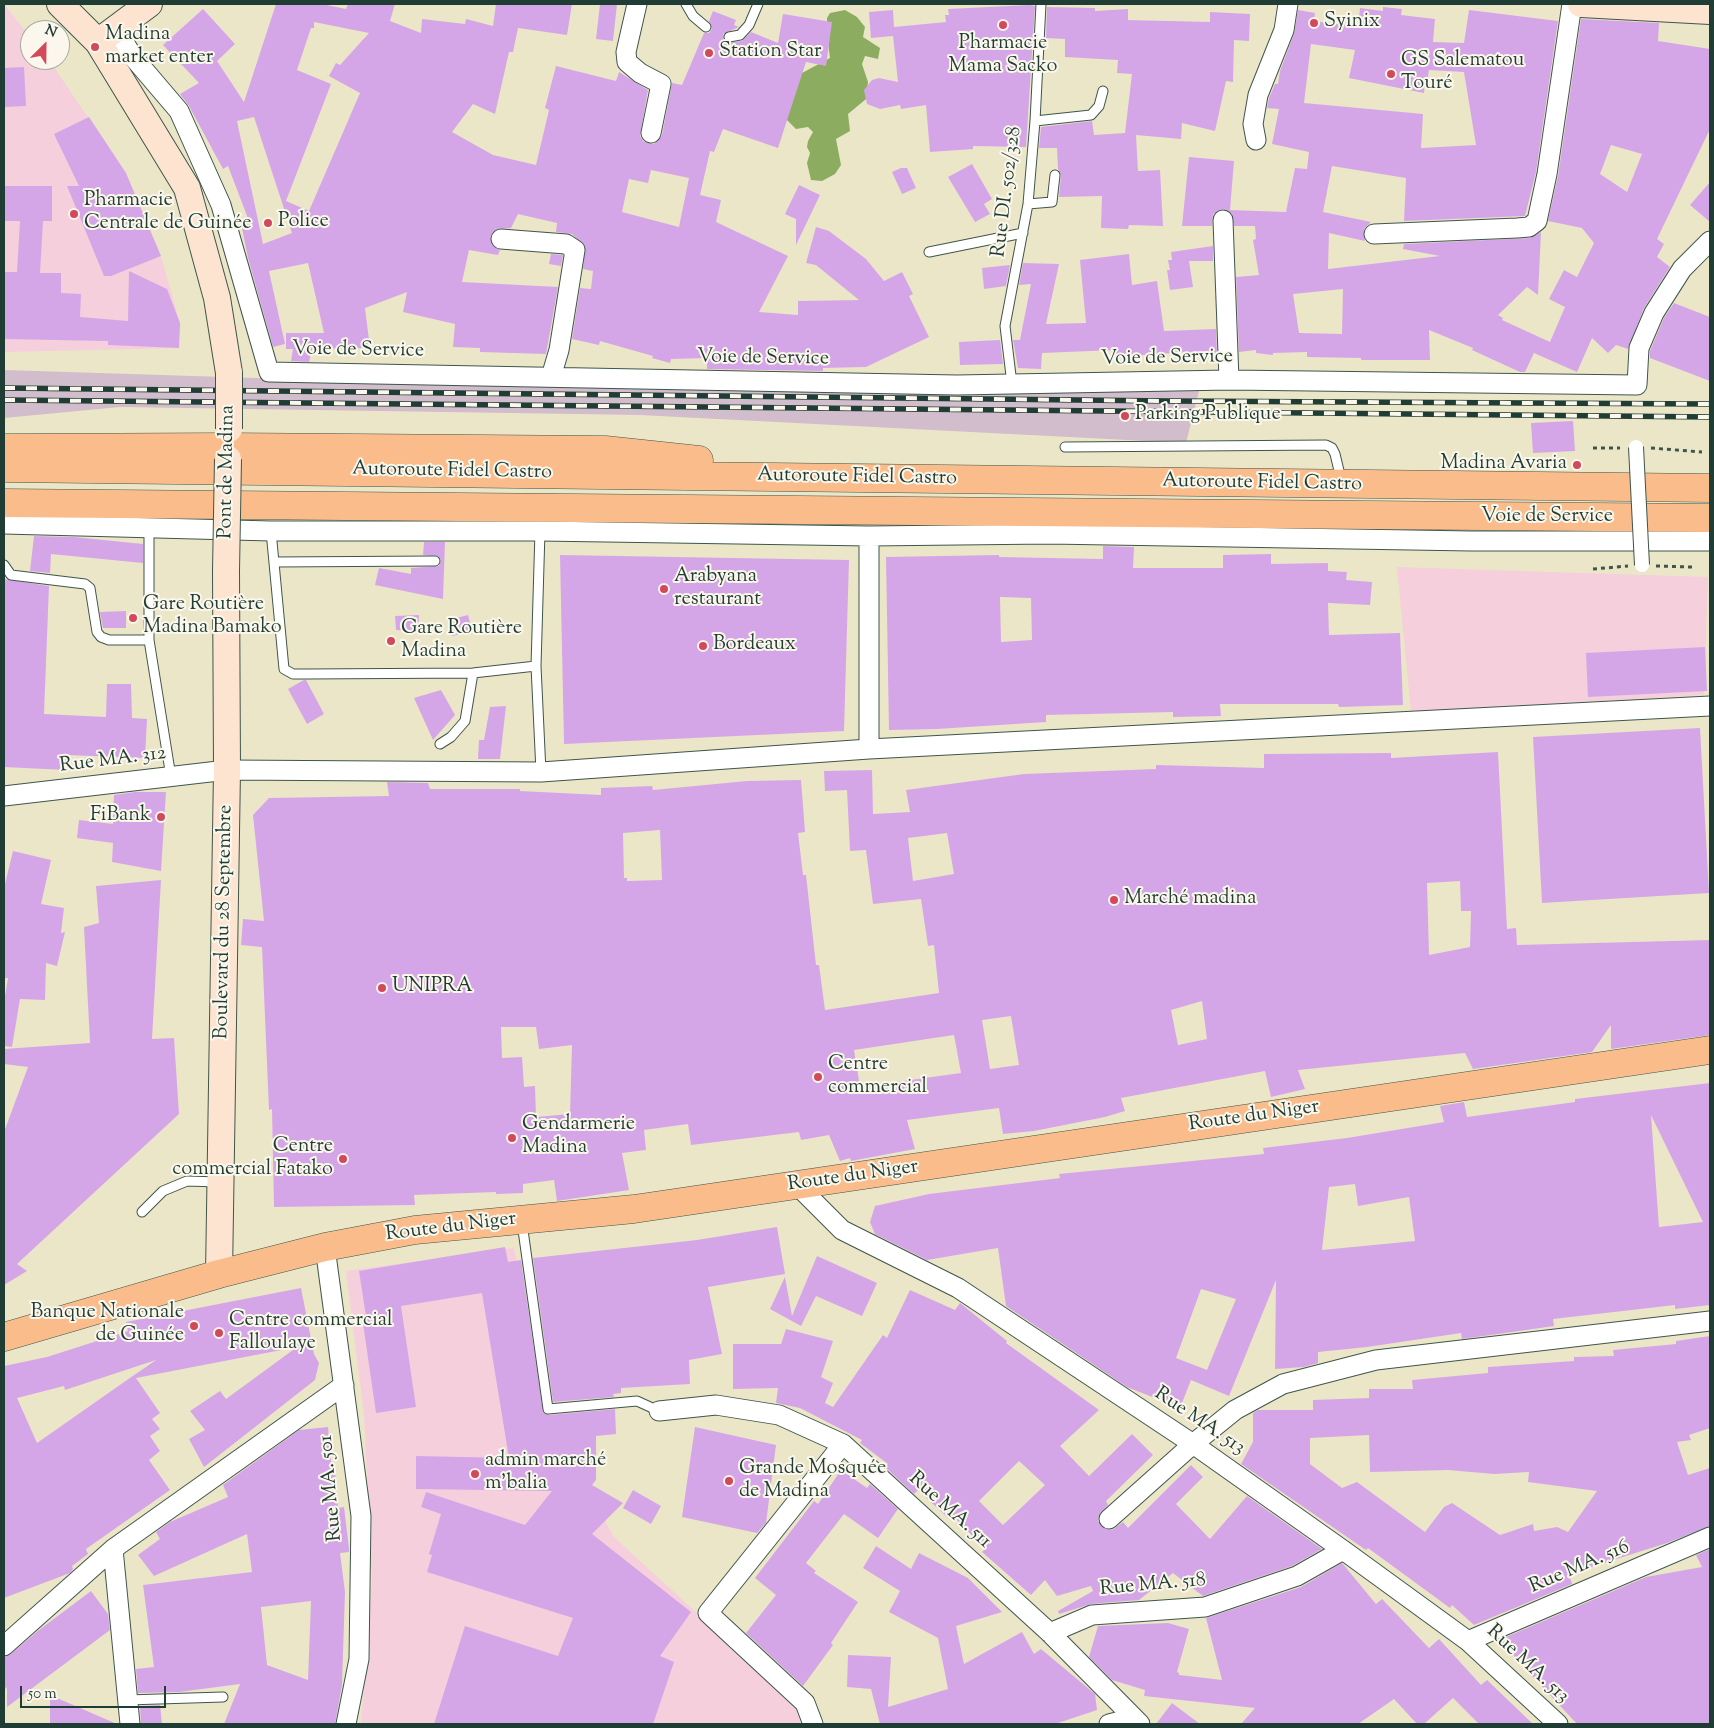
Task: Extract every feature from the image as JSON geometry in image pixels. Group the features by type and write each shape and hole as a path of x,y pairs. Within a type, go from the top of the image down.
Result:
{"main road":[{"path":"60,4 107,36 149,4"},
{"path":"1581,4 1710,11"},
{"name":"Pont de Madina","path":"107,36 187,188 217,298 230,373 226,571"},
{"path":"4,448 228,445 605,450 883,479"},
{"name":"Autoroute Fidel Castro","path":"4,468 257,469 883,479 1710,488"},
{"name":"Autoroute Fidel Castro","path":"4,503 1710,518"},
{"name":"Boulevard du 28 Septembre","path":"219,1274 227,770 226,571"},
{"name":"Route du Niger","path":"4,1337 219,1274 325,1247 416,1230 634,1208 1710,1050"}],"street":[{"path":"637,4 626,52 627,62 640,73 662,84 652,133"},
{"path":"1256,140 1253,124 1258,95 1284,30 1288,4"},
{"path":"1374,234 1517,228 1529,227 1537,221 1547,174 1572,4"},
{"name":"Voie de Service","path":"107,36 133,57 179,111 221,205 269,372 957,385 1229,380 1637,385 1639,348 1654,314 1682,269 1710,241"},
{"path":"1224,220 1229,380"},
{"path":"501,238 566,244 575,250 559,350 551,377"},
{"path":"1636,447 1642,565"},
{"name":"Voie de Service","path":"4,524 271,531 540,531 869,536 1049,534 1471,541 1710,541"},
{"path":"869,536 869,749"},
{"name":"Rue MA. 312","path":"4,796 227,770 540,772 869,749 1710,706"},
{"name":"Rue MA. 513","path":"798,1185 842,1230 958,1288 1193,1444 1343,1550 1468,1641 1558,1724"},
{"name":"Rue MA. 501","path":"325,1247 361,1516 359,1659 346,1724"},
{"path":"1109,1519 1193,1444 1235,1410 1283,1384 1376,1360 1710,1321"},
{"path":"4,1646 113,1550 344,1386"},
{"name":"Rue MA. 511","path":"658,1411 716,1405 779,1415 843,1444 1050,1633 1136,1721"},
{"path":"813,1724 805,1703 708,1613 843,1444"},
{"name":"Rue MA. 516","path":"1468,1641 1710,1537"},
{"path":"113,1550 130,1724"},
{"name":"Rue MA. 518","path":"1050,1633 1092,1614 1205,1607 1298,1576 1343,1550"},
{"path":"1109,1724 1136,1721"}],"lane":[{"path":"686,4 693,16 706,27"},
{"path":"730,37 740,35 748,26 758,4"},
{"name":"Rue DI. 502/328","path":"1012,384 1005,326 1028,204 1036,121 1040,4"},
{"path":"1036,121 1091,115 1100,106 1103,91"},
{"path":"1028,204 1052,202 1054,197 1054,175"},
{"path":"929,252 1023,233"},
{"path":"1065,447 1326,445 1332,448 1335,454 1342,485"},
{"path":"149,529 149,640 171,777"},
{"path":"271,531 284,669 293,674 473,673 536,666"},
{"path":"540,531 536,666 540,772"},
{"path":"274,562 435,561"},
{"path":"4,565 11,575 85,584 90,588 97,632 102,637 109,640 149,640"},
{"path":"440,744 451,737 465,720 473,673"},
{"path":"142,1212 163,1191 188,1181 221,1182"},
{"path":"521,1220 548,1409 637,1401 658,1411"},
{"path":"127,1700 223,1696"}],"shaded area":[{"name":"Pharmacie Centrale de Guinée","path":"4,4 20,24 20,70 56,70 126,173 161,256 180,323 179,348 4,352"},
{"path":"4,370 350,381 1199,391 1186,443 640,415 120,407 4,418"},
{"path":"1397,567 1708,577 1704,695 1411,712"},
{"path":"514,1248 548,1418 614,1537 806,1713 806,1724 361,1724 372,1581 364,1415 346,1271"}],"green space":[{"path":"845,10 857,17 865,27 863,37 880,48 878,59 865,56 862,64 868,82 866,99 848,114 850,131 836,139 841,165 835,174 822,181 811,180 807,163 810,153 807,147 813,132 808,127 796,129 785,118 802,73 830,58 827,18 830,13"}],"building":[{"path":"276,4 322,4 346,9 348,4 395,4 390,21 421,33 422,19 465,24 466,19 493,26 496,4 572,4 567,35 518,28 513,52 509,52 495,114 473,104 452,132 493,155 536,165 549,110 545,108 556,66 616,81 619,72 648,90 640,136 644,142 654,144 662,135 672,83 682,85 704,33 709,33 712,29 709,21 713,11 736,20 734,25 739,27 723,34 724,41 727,43 742,41 751,32 778,43 783,14 832,22 826,66 806,62 778,148 723,129 714,152 710,151 700,195 721,200 716,222 788,256 759,312 798,315 798,301 859,300 816,265 806,263 816,227 829,231 866,259 884,281 902,272 913,294 909,296 929,337 866,367 823,368 823,371 707,369 707,358 671,359 670,363 652,358 653,356 600,341 599,345 572,339 580,288 591,289 593,271 583,269 585,246 572,234 556,232 557,223 518,214 511,228 497,229 492,233 491,244 500,250 498,255 469,250 462,282 558,287 546,354 480,352 480,348 453,347 455,324 403,312 407,292 365,308 370,348 312,349 309,362 291,361 293,349 286,349 286,333 324,333 308,263 269,271 285,344 273,347 248,258 241,223 249,221 228,166 223,169 189,106 180,94 199,83 163,45 203,9 235,44 217,61 244,102","holes":["314,22 369,33 340,65 336,63 329,76 360,93 309,211 286,201 331,84 297,70 311,28 314,28","254,117 292,233 263,244 237,121","651,170 689,178 679,227 622,212 629,179 648,183"]},
{"path":"600,4 617,4 613,41 596,39"},
{"path":"1035,6 1026,147 973,146 973,149 930,152 926,105 901,109 900,105 880,109 867,104 864,90 872,80 879,78 898,82 893,36 871,38 869,12 893,10 894,27 946,22 945,15 949,15 948,9"},
{"path":"1047,7 1095,8 1095,11 1128,9 1128,20 1210,22 1210,12 1250,14 1249,41 1234,40 1233,82 1226,81 1215,131 1182,123 1181,139 1136,135 1138,171 1160,170 1163,226 1129,225 1128,229 1101,228 1102,196 1059,197 1061,175 1058,169 1057,148 1039,148 1041,127 1092,121 1094,135 1125,133 1132,74 1117,73 1118,60 1065,57 1065,39 1046,38"},
{"path":"1383,7 1402,9 1401,15 1435,19 1433,42 1464,43 1469,10 1558,21 1536,172 1525,216 1404,221 1406,178 1332,166 1323,212 1371,222 1364,229 1365,241 1329,233 1328,269 1440,256 1403,249 1404,244 1530,238 1541,232 1538,295 1527,287 1498,315 1503,318 1502,320 1550,342 1565,307 1549,299 1564,270 1577,277 1594,243 1582,228 1548,221 1558,176 1581,19 1659,23 1658,41 1710,49 1710,129 1657,239 1664,244 1657,257 1670,267 1644,308 1628,349 1616,345 1608,353 1592,338 1577,372 1534,353 1525,372 1520,372 1472,350 1473,348 1429,330 1430,360 1361,360 1361,358 1307,357 1307,352 1273,353 1273,355 1256,353 1256,350 1239,352 1236,277 1259,275 1253,240 1256,239 1255,226 1234,226 1232,214 1223,209 1213,214 1212,226 1182,226 1189,157 1234,161 1230,210 1286,212 1295,168 1307,169 1309,152 1272,144 1279,109 1267,108 1275,84 1278,84 1280,71 1294,34 1298,10 1315,13 1314,21 1358,27 1360,8 1383,11","holes":["1311,44 1355,50 1349,78 1424,93 1425,77 1428,77 1429,70 1464,72 1476,145 1421,148 1423,114 1304,103","1611,145 1642,154 1627,192 1600,174","1343,289 1342,334 1299,333 1293,294"]},
{"path":"20,67 20,70 24,70 26,106 4,107 4,68"},
{"path":"89,117 126,173 161,256 111,276 104,276 67,186 79,186 54,134"},
{"path":"972,164 992,199 984,204 990,214 975,222 948,177"},
{"path":"901,168 907,168 916,188 902,194 892,172"},
{"path":"1710,182 1710,222 1690,205"},
{"path":"799,185 820,195 796,245 796,219 785,214"},
{"path":"4,186 52,186 52,221 43,221 40,273 61,273 61,293 81,294 80,317 128,321 129,271 167,289 180,323 179,348 108,345 108,341 4,339 4,272 17,272 20,221 4,221"},
{"path":"1213,246 1213,261 1189,261 1193,287 1170,290 1167,270 1170,270 1168,260 1172,260 1171,252"},
{"path":"551,254 563,255 561,266 549,264"},
{"path":"1129,254 1132,285 1157,281 1164,331 1216,329 1217,355 1188,356 1188,352 1115,357 1115,350 1042,353 1041,369 1018,368 1013,340 1020,340 1031,284 1019,285 1023,263 1059,264 1046,324 1086,323 1080,260"},
{"path":"1010,265 1006,286 984,289 982,268"},
{"path":"1674,303 1710,317 1710,381 1650,358 1650,351 1664,318"},
{"path":"1000,340 1003,364 960,365 959,342"},
{"path":"1573,421 1575,451 1533,453 1531,423"},
{"path":"34,536 74,537 143,544 143,563 51,554 50,573 30,571"},
{"path":"424,542 445,542 443,599 375,585 379,568 411,574 411,568 439,566 441,560 438,556 423,555"},
{"path":"1103,546 1134,547 1133,568 1223,568 1223,555 1271,554 1271,564 1328,563 1328,571 1347,572 1346,580 1372,582 1370,605 1328,603 1329,635 1400,633 1403,705 1339,707 1338,704 1220,704 1221,716 1173,717 1173,712 1046,715 1046,722 889,730 886,557 999,555 999,557 1103,559","holes":["1000,597 1031,598 1032,640 1001,642"]},
{"path":"560,555 849,560 844,731 564,744"},
{"path":"4,579 49,586 44,714 106,717 107,684 131,684 132,718 147,719 145,758 67,755 66,770 4,767"},
{"path":"126,611 126,628 103,628 100,612"},
{"path":"419,615 418,631 396,630 395,616"},
{"path":"468,615 472,631 452,636 448,620"},
{"path":"1705,647 1707,691 1588,697 1586,653"},
{"path":"306,680 324,714 307,724 288,689"},
{"path":"441,690 455,715 433,740 414,698"},
{"path":"506,706 500,759 478,759 479,740 484,740 490,707"},
{"path":"1700,728 1709,893 1542,903 1533,737"},
{"path":"1498,752 1507,929 1516,928 1517,945 1710,940 1710,1035 1611,1049 1611,1025 1592,1052 1473,1069 1465,1053 1298,1070 1305,1089 1271,1097 1265,1071 1121,1098 1125,1111 1105,1117 1034,1131 1003,1134 999,1108 907,1120 915,1149 851,1161 850,1158 840,1161 829,1135 801,1140 799,1132 691,1145 688,1124 644,1130 646,1150 622,1153 629,1190 557,1201 554,1180 523,1184 523,1193 414,1195 415,1205 274,1207 272,1109 269,1110 262,947 241,945 243,919 264,921 253,815 269,798 389,796 387,782 428,783 430,789 520,789 520,791 601,795 601,788 652,786 653,790 747,781 801,780 805,832 798,833 803,875 806,875 816,965 819,965 825,1010 939,993 934,945 928,946 921,899 873,904 866,850 850,851 847,790 825,791 824,771 872,770 873,814 910,812 906,790 1024,774 1156,769 1156,765 1264,768 1264,754 1391,753 1391,758","holes":["660,830 662,880 627,881 627,878 624,878 623,833","947,833 954,874 913,881 908,838","1460,881 1461,911 1471,911 1470,947 1429,955 1427,883","1202,1001 1207,1039 1178,1045 1171,1010","1011,1016 1019,1065 990,1069 982,1020","501,1027 536,1027 539,1049 572,1045 570,1114 536,1117 535,1086 524,1087 522,1057 502,1058","954,1035 961,1073 860,1087 854,1050"]},
{"path":"135,792 166,792 161,871 112,862 113,843 77,838 79,820 113,824 114,795"},
{"path":"13,851 51,860 41,904 64,908 61,933 65,932 57,966 46,963 45,1000 20,999 12,1047 4,1046 4,1002 8,978 4,978 4,888"},
{"path":"161,880 152,1039 174,1038 179,1114 17,1264 27,1271 4,1285 4,1132 28,1067 4,1064 4,1049 90,1043 84,927 99,923 96,886"},
{"path":"1710,1083 1710,1305 1675,1309 1675,1305 1553,1319 1554,1326 1498,1334 1462,1339 1461,1333 1318,1352 1318,1363 1304,1367 1275,1369 1276,1280 1229,1396 1191,1380 1180,1408 1127,1387 1006,1306 998,1248 927,1260 875,1234 870,1222 875,1206 929,1194 1060,1178 1059,1174 1264,1154 1263,1148 1347,1138 1444,1122 1440,1106 1464,1102 1467,1117 1575,1102 1575,1099","holes":["1651,1115 1703,1222 1659,1227","1355,1184 1358,1206 1409,1197 1415,1241 1322,1250 1329,1187","1201,1289 1236,1299 1207,1370 1176,1358"]},
{"path":"777,1227 785,1274 708,1287 722,1354 689,1360 690,1384 621,1388 621,1393 613,1394 614,1397 553,1402 533,1258 697,1240"},
{"path":"505,1247 508,1262 521,1260 543,1412 549,1415 615,1409 616,1434 596,1436 596,1480 592,1485 623,1503 592,1534 691,1612 660,1656 674,1662 653,1724 434,1724 465,1626 558,1656 573,1618 427,1572 432,1555 429,1554 441,1514 421,1507 426,1492 525,1525 552,1491 416,1489 416,1456 509,1458 482,1293 401,1306 416,1407 376,1413 363,1323 367,1323 359,1271"},
{"path":"817,1256 877,1283 862,1316 816,1296 801,1326 770,1309 785,1277 792,1316"},
{"path":"301,1288 314,1354 319,1363 315,1380 204,1467 189,1439 205,1430 190,1411 220,1391 226,1399 297,1347 136,1378 160,1413 152,1419 160,1429 150,1436 160,1451 149,1460 170,1490 86,1549 88,1554 72,1566 73,1569 70,1573 4,1598 4,1366 47,1357 128,1331 126,1322","holes":["156,1360 37,1443 17,1398 64,1386 65,1390"]},
{"path":"910,1290 955,1310 960,1303 1007,1341 1006,1343 1099,1410 1060,1446 1089,1476 1132,1434 1153,1455 1106,1501 1108,1505 1099,1515 1098,1521 1105,1529 1112,1530 1123,1522 1128,1528 1191,1465 1203,1477 1176,1504 1210,1539 1247,1496 1322,1549 1292,1566 1203,1596 1173,1573 1139,1600 1091,1604 1059,1614 1058,1611 1093,1591 1091,1586 1057,1596 1045,1580 1031,1595 982,1552 985,1549 952,1515 948,1518 918,1490 914,1494 885,1467 888,1464 860,1443 862,1440 800,1408 776,1403 778,1388 733,1389 733,1344 781,1344 786,1329 833,1341 821,1377 833,1383 825,1403 833,1407 883,1335 887,1338","holes":["1019,1461 1045,1485 1003,1525 979,1501"]},
{"path":"1710,1336 1710,1428 1689,1435 1691,1440 1677,1442 1688,1475 1710,1468 1710,1526 1667,1543 1569,1574 1572,1584 1474,1625 1452,1605 1450,1608 1368,1548 1366,1550 1241,1464 1253,1442 1253,1413 1258,1410 1313,1410 1313,1400 1369,1398 1369,1389 1413,1389 1412,1380 1488,1373 1488,1367 1574,1361 1574,1357 1614,1356 1613,1350 1676,1344 1676,1341","holes":["1369,1435 1370,1472 1448,1470 1494,1474 1529,1472 1528,1482 1597,1491 1568,1532 1557,1527 1534,1531 1533,1524 1500,1535 1452,1503 1444,1507 1425,1532 1357,1482 1342,1488 1310,1464 1310,1438"]},
{"path":"328,1427 332,1472 335,1471 338,1508 344,1507 349,1552 340,1553 345,1592 342,1685 335,1724 224,1724 240,1684 179,1692 138,1693 136,1669 154,1667 143,1585 252,1572 247,1534 154,1576 138,1555 160,1539 156,1532 170,1522 228,1497 223,1485 299,1430","holes":["311,1601 308,1680 267,1665 261,1607"]},
{"name":"Grande Mosquée de Madina","path":"695,1427 776,1445 766,1523 757,1533 682,1517"},
{"path":"841,1470 867,1488 870,1484 898,1509 878,1538 844,1514 806,1563 816,1571 814,1573 858,1602 831,1643 833,1645 803,1686 746,1633 776,1595 755,1578 814,1501 818,1504"},
{"path":"633,1490 661,1506 651,1524 623,1508"},
{"path":"876,1546 911,1569 919,1553 968,1578 1002,1612 956,1626 964,1664 1022,1632 1034,1654 1041,1649 1095,1694 1097,1710 1055,1724 880,1724 871,1689 847,1687 848,1655 891,1657 888,1707 948,1689 938,1638 889,1612 900,1591 863,1568"},
{"path":"1710,1549 1710,1724 1577,1724 1499,1640 1646,1577 1702,1567 1696,1555"},
{"path":"1342,1563 1376,1604 1382,1599 1429,1648 1439,1639 1481,1685 1487,1680 1533,1724 1479,1724 1453,1698 1424,1724 1417,1724 1394,1699 1358,1724 1241,1724 1255,1708 1144,1696 1145,1690 1112,1680 1089,1657 1098,1626 1168,1623 1189,1629 1177,1672 1179,1675 1222,1680 1206,1618 1301,1587"},
{"path":"91,1591 108,1614 110,1630 7,1707 7,1687 4,1690 4,1657 11,1654 39,1630"},
{"path":"50,1695 117,1724 50,1724"},
{"path":"1172,1703 1200,1724 1156,1724"},
{"path":"160,1705 162,1724 141,1724 140,1706"}],"railway":[{"path":"4,388 1168,401 1710,404"},
{"path":"4,400 1710,417"}],"place":[{"name":"Syinix","path":"1314,23"},
{"name":"Pharmacie Mama Sacko","path":"1003,25"},
{"name":"Madina market enter","path":"95,47"},
{"name":"Station Star","path":"709,53"},
{"name":"GS Salematou Touré","path":"1391,74"},
{"name":"Pharmacie Centrale de Guinée","path":"74,214"},
{"name":"Police","path":"268,223"},
{"name":"Parking Publique","path":"1125,416"},
{"name":"Madina Avaria","path":"1577,465"},
{"name":"Arabyana restaurant","path":"664,589"},
{"name":"Gare Routière Madina Bamako","path":"133,618"},
{"name":"Gare Routière Madina","path":"391,641"},
{"name":"Bordeaux","path":"703,646"},
{"name":"FiBank","path":"161,817"},
{"name":"Marché madina","path":"1114,900"},
{"name":"UNIPRA","path":"382,988"},
{"name":"Centre commercial","path":"818,1077"},
{"name":"Gendarmerie Madina","path":"512,1138"},
{"name":"Centre commercial Fatako","path":"343,1159"},
{"name":"Banque Nationale de Guinée","path":"194,1326"},
{"name":"Centre commercial Falloulaye","path":"219,1333"},
{"name":"admin marché m'balia","path":"475,1474"},
{"name":"Grande Mosquée de Madina","path":"729,1481"}]}
